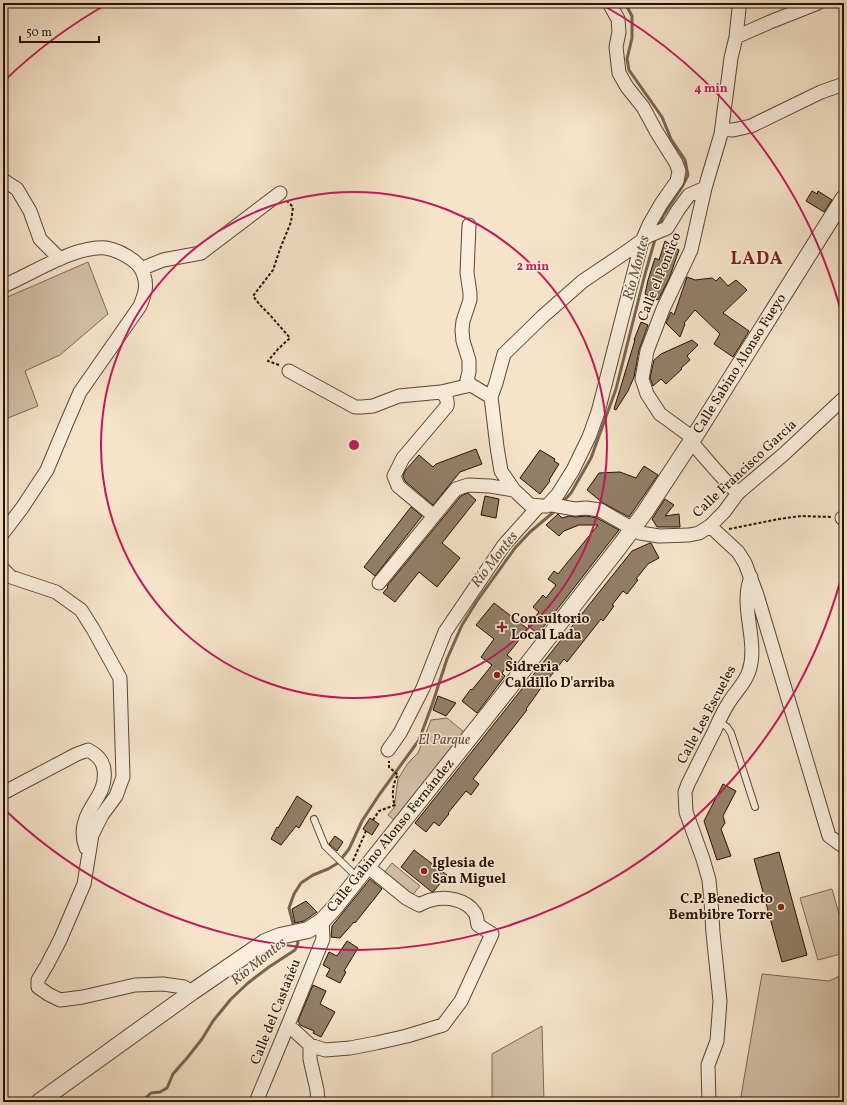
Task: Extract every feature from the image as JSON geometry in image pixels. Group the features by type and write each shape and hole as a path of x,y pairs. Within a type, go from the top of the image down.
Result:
{"street":[{"path":"388,750 400,733 423,688 445,632 504,545 558,494 573,470 589,437 598,412 649,224 660,204 677,181 679,171 676,163 643,107 627,87 619,73 616,47 619,32 618,19 609,3"},
{"name":"Calle el Pontico","path":"738,493 715,470 692,440 660,414 647,394 642,379 647,351 663,309 691,250 705,188 722,129 731,58 736,37 739,3"},
{"path":"736,37 818,3"},
{"path":"722,129 733,130 751,126 821,92 844,84"},
{"path":"3,180 17,189 30,211 40,239 60,259"},
{"path":"469,225 467,273 470,300 463,321 462,330 463,341 469,360 467,380 471,385 491,397 504,354 542,317 583,281 645,239 667,228 689,195 705,188"},
{"path":"141,269 163,260 201,253 280,193"},
{"name":"Calle Sabino Alonso Fueyo","path":"633,529 692,440 844,198"},
{"path":"3,286 72,253 106,248 123,253 136,262 144,274 145,290 140,306 80,392 66,422 47,470 22,508 3,533"},
{"path":"289,371 355,407 373,406 399,396 441,392 471,385"},
{"path":"434,516 398,486 394,476 403,458 447,406 446,396 441,392"},
{"name":"Calle Francisco García","path":"491,397 501,471 514,490 530,505 600,510 640,534 659,536 689,535 699,533 710,526 724,512 738,493 784,454 844,398"},
{"path":"379,583 456,489 468,486 490,486 514,490"},
{"path":"710,526 738,552 745,562 757,595 830,836 844,847"},
{"name":"Calle Gabino Alonso Fernández","path":"192,992 265,942 280,936 308,930 322,921 335,907 354,870 519,676 633,529"},
{"path":"3,569 11,577 56,592 80,610 93,628 120,678 123,777 116,796 102,815 92,835 84,884 60,940 38,980 38,987 60,1000 82,997 134,985 163,984 184,987 192,992 39,1102"},
{"name":"Calle Les Escueles","path":"709,1102 708,1065 717,1041 720,1001 709,880 686,812 685,792 727,704 741,687 749,672 751,647 747,597 748,585 751,577"},
{"path":"3,793 78,754 88,750 96,754 103,763 105,778 100,793 85,820 83,831 84,844 89,858"},
{"path":"288,1025 310,1045 325,1050 350,1048 407,1036 443,1025 461,1001 492,934 478,925 476,913 468,904 448,898 432,900 419,905 354,870"},
{"name":"Calle del Castañéu","path":"258,1096 323,939 322,921"},
{"path":"310,1045 310,1059 317,1090 318,1102"}],"lane":[{"path":"719,722 727,727 731,733 755,807"},
{"path":"314,819 325,846 354,870"}],"path":[{"path":"280,193 293,207 291,222 273,270 253,296 290,338 268,361 278,364 289,371"},
{"path":"721,536 729,529 779,519 802,516 843,518"},
{"path":"373,820 379,811 395,805 392,800 395,779 398,775 389,768"},
{"path":"354,870 366,831"}],"green space":[{"path":"88,262 108,314 60,355 25,371 38,406 3,420 3,299"},
{"name":"El Parque","path":"447,718 470,737 400,825 388,815 394,808 398,779 408,763 418,753 431,720"},
{"path":"392,863 420,886 411,897 382,875"},
{"path":"832,889 844,932 844,953 818,960 800,898"},
{"path":"762,974 829,981 844,974 844,1102 740,1102"},
{"path":"542,1026 544,1102 492,1102 492,1054"}],"building":[{"path":"812,191 817,194 818,191 832,200 824,212 806,201"},
{"path":"665,241 679,250 669,279 658,300 645,294 655,258 659,260"},
{"path":"687,277 695,280 712,278 716,281 720,277 728,286 736,280 747,290 723,313 749,331 733,357 714,344 720,334 695,310 684,323 685,324 680,337 666,323 671,312 674,315"},
{"path":"641,322 648,325 639,350 634,377 628,391 616,410 614,409 634,340"},
{"path":"692,340 698,345 687,356 690,360 666,384 661,379 653,386 650,378 654,360 661,354"},
{"path":"476,449 482,464 460,472 433,505 405,481 403,476 405,471 419,455 433,467 436,464"},
{"path":"540,450 555,459 554,461 559,464 549,480 550,481 540,494 520,478"},
{"path":"644,466 658,475 629,517 603,503 587,490 599,473 620,472 636,478"},
{"path":"468,493 476,500 442,543 460,558 437,587 419,572 395,602 383,593 388,587 387,586 461,496"},
{"path":"485,496 499,499 496,518 481,515"},
{"path":"665,499 674,505 665,516 679,514 680,527 657,527 652,519"},
{"path":"411,507 422,516 375,576 364,567"},
{"path":"558,514 562,518 569,516 586,516 597,518 619,530 538,634 528,626 539,612 533,607 543,595 546,598 556,585 548,579 554,571 558,574 598,525 579,525 564,531 559,536 546,525"},
{"path":"650,543 659,558 648,564 636,579 638,580 627,594 623,591 612,605 614,606 603,621 601,619 567,662 564,659 546,681 526,709 527,710 473,779 479,784 471,795 466,791 439,826 434,822 426,832 415,823 632,551"},
{"path":"494,603 528,629 507,655 512,659 502,673 505,676 477,713 462,701 492,665 481,657 494,639 476,625"},
{"path":"438,696 456,703 446,716 433,710"},
{"name":"C.P. Benedicto Bembibre Torre","path":"723,784 736,791 723,816 725,823 721,829 731,856 717,860 704,821"},
{"path":"297,796 312,806 299,828 296,826 281,845 271,839"},
{"path":"370,818 379,824 372,835 363,829"},
{"path":"335,836 343,842 337,851 329,844"},
{"name":"Iglesia de San Miguel","path":"414,850 447,875 432,892 401,867"},
{"name":"C.P. Benedicto Bembibre Torre","path":"779,852 807,955 782,962 754,859"},
{"path":"370,879 382,889 355,923 354,922 340,938 331,937 332,926"},
{"path":"306,901 317,912 304,921 295,923 292,909"},
{"path":"347,941 358,948 344,971 346,972 340,983 326,976 330,969 323,965 329,952 337,956"},
{"path":"313,985 326,991 320,1004 335,1012 321,1037 313,1033 314,1031 300,1025 298,1021"}],"waterway":[{"name":"Río Montes","path":"625,3 632,16 632,38 627,59 629,70 662,117 671,139 685,160 688,175 663,216 659,227"},
{"name":"Río Montes","path":"562,503 571,493 591,458 616,389 656,236"},
{"name":"Río Montes","path":"294,927 289,908 294,894 301,883 313,875 338,863 349,849 362,821 379,795 419,740 447,659 462,625 477,601 515,548 530,532 556,510"},
{"name":"Río Montes","path":"141,1102 151,1093 160,1092 167,1088 173,1074 202,1039 213,1021 231,999 248,983 295,950 298,943 296,937"}],"place":[{"name":"Consultorio Local Lada","path":"502,627"},
{"name":"Sidreria Caldillo D'arriba","path":"497,675"},
{"name":"Iglesia de San Miguel","path":"424,871"},
{"name":"C.P. Benedicto Bembibre Torre","path":"781,907"}],"district":[{"name":"LADA","path":"757,259"}]}
